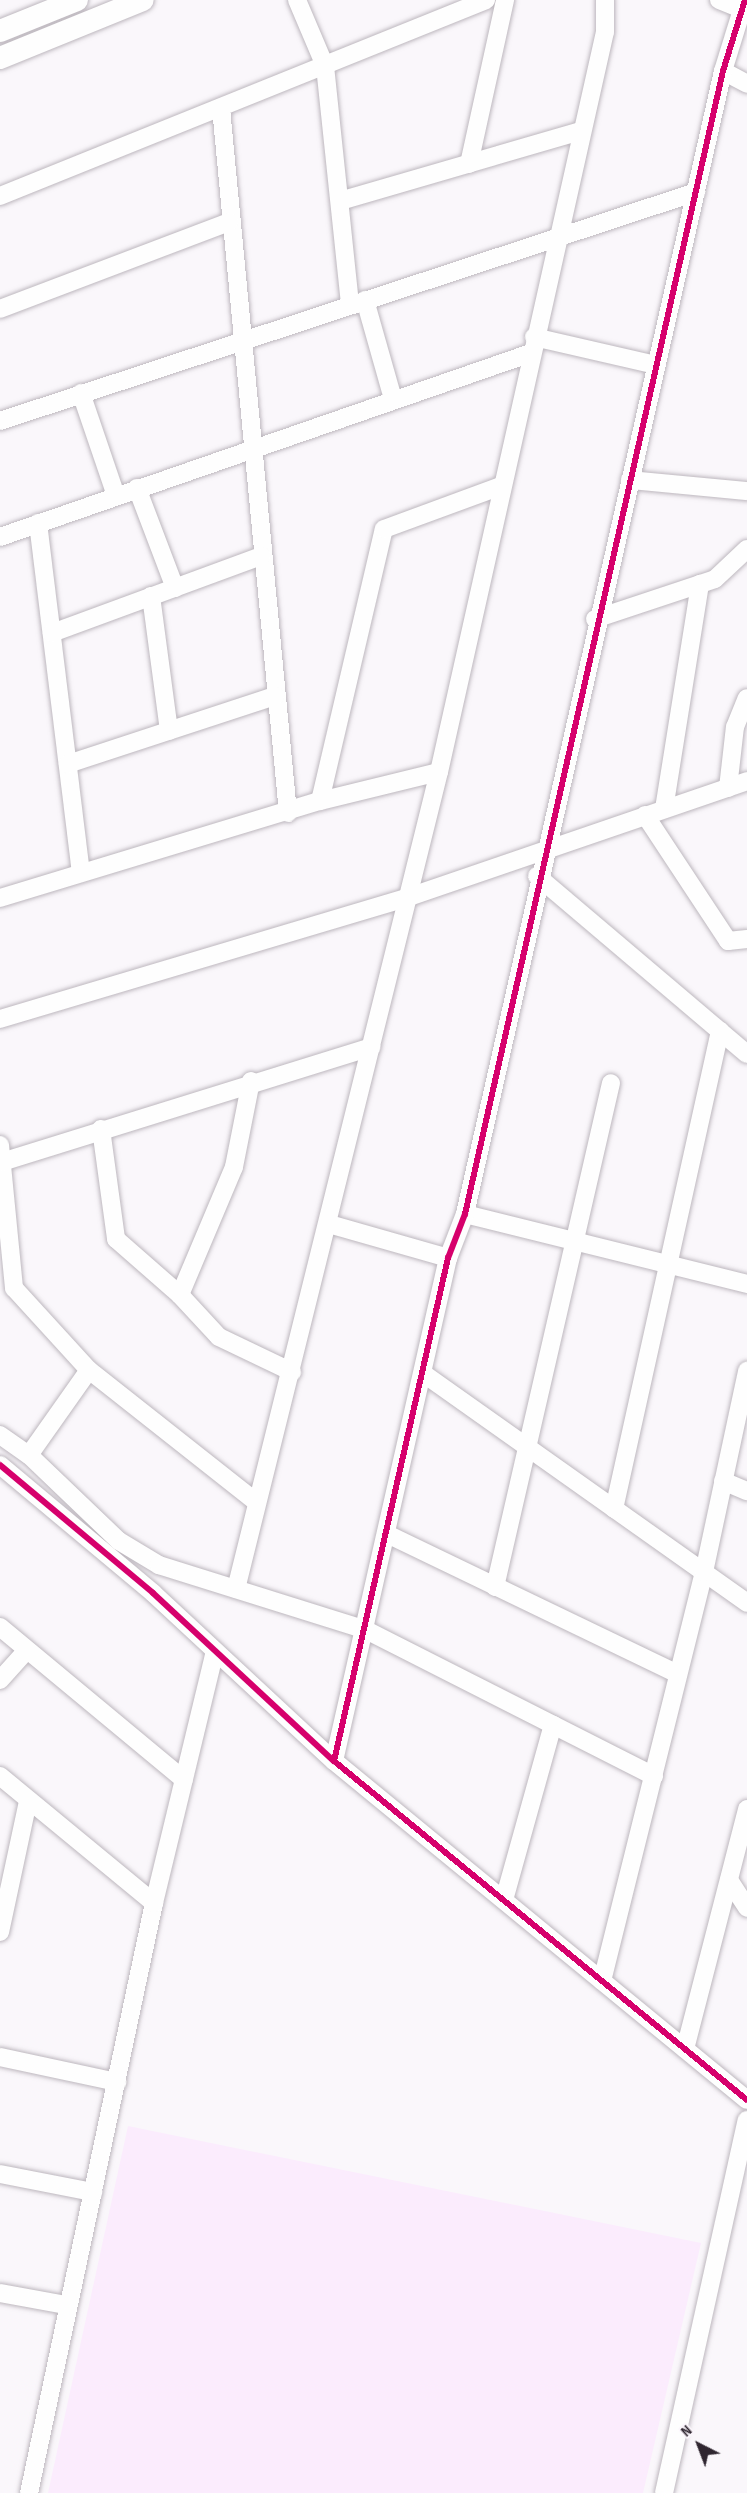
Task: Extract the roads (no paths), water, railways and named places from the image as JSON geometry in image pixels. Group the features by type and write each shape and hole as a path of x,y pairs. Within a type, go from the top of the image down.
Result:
{"street":[{"path":"0,31 52,4 77,0"},
{"path":"0,58 143,0"},
{"path":"297,0 325,66 340,201 358,303 393,399"},
{"path":"0,196 486,0"},
{"path":"469,164 505,0"},
{"path":"236,1589 256,1502 292,1372 329,1224 406,898 439,772 532,345 605,32 605,0"},
{"path":"334,1761 366,1630 448,1258 465,1214 537,876 595,619 630,480 723,71 743,4 719,0"},
{"path":"723,71 747,84"},
{"path":"221,108 229,222 274,696 288,813"},
{"path":"340,201 581,131"},
{"path":"0,421 240,338 358,303 559,235 696,192"},
{"path":"0,309 229,222"},
{"path":"0,537 393,399 532,345 656,365"},
{"path":"81,393 116,495"},
{"path":"630,480 747,491"},
{"path":"320,801 384,529 501,486"},
{"path":"137,488 175,588"},
{"path":"38,523 81,872"},
{"path":"595,619 700,584 747,551"},
{"path":"52,633 261,556"},
{"path":"664,809 700,584"},
{"path":"152,596 170,731"},
{"path":"68,764 274,696"},
{"path":"728,788 735,727 747,698"},
{"path":"0,898 81,872 288,813 320,801 439,772"},
{"path":"0,1019 406,898 747,782"},
{"path":"645,815 728,941 747,939"},
{"path":"537,876 720,1031 744,1047"},
{"path":"614,1509 672,1263 720,1031"},
{"path":"256,1502 89,1370 14,1288 1,1153 101,1129 251,1081 371,1047"},
{"path":"180,1295 234,1167 251,1081"},
{"path":"495,1587 529,1448 572,1241 611,1083"},
{"path":"101,1129 116,1239 180,1295 219,1337 292,1372"},
{"path":"465,1214 672,1263 747,1284"},
{"path":"329,1224 448,1258"},
{"path":"29,1455 89,1370"},
{"path":"602,1981 704,1572 747,1371"},
{"path":"424,1374 747,1603"},
{"path":"0,1435 29,1455 118,1541 159,1565 366,1630 654,1776"},
{"path":"0,1465 215,1651 334,1761 747,2100"},
{"path":"723,1481 747,1491"},
{"path":"387,1534 678,1674"},
{"path":"0,1627 184,1780"},
{"path":"0,1680 27,1650"},
{"path":"29,2493 66,2305 93,2192 154,1903 215,1651"},
{"path":"504,1900 553,1725"},
{"path":"0,1776 154,1903"},
{"path":"0,1932 28,1800"},
{"path":"685,2049 747,1809"},
{"path":"729,1881 747,1908"},
{"path":"0,2057 117,2082"},
{"path":"664,2493 747,2120"},
{"path":"0,2174 93,2192"},
{"path":"0,2293 66,2305"}]}
